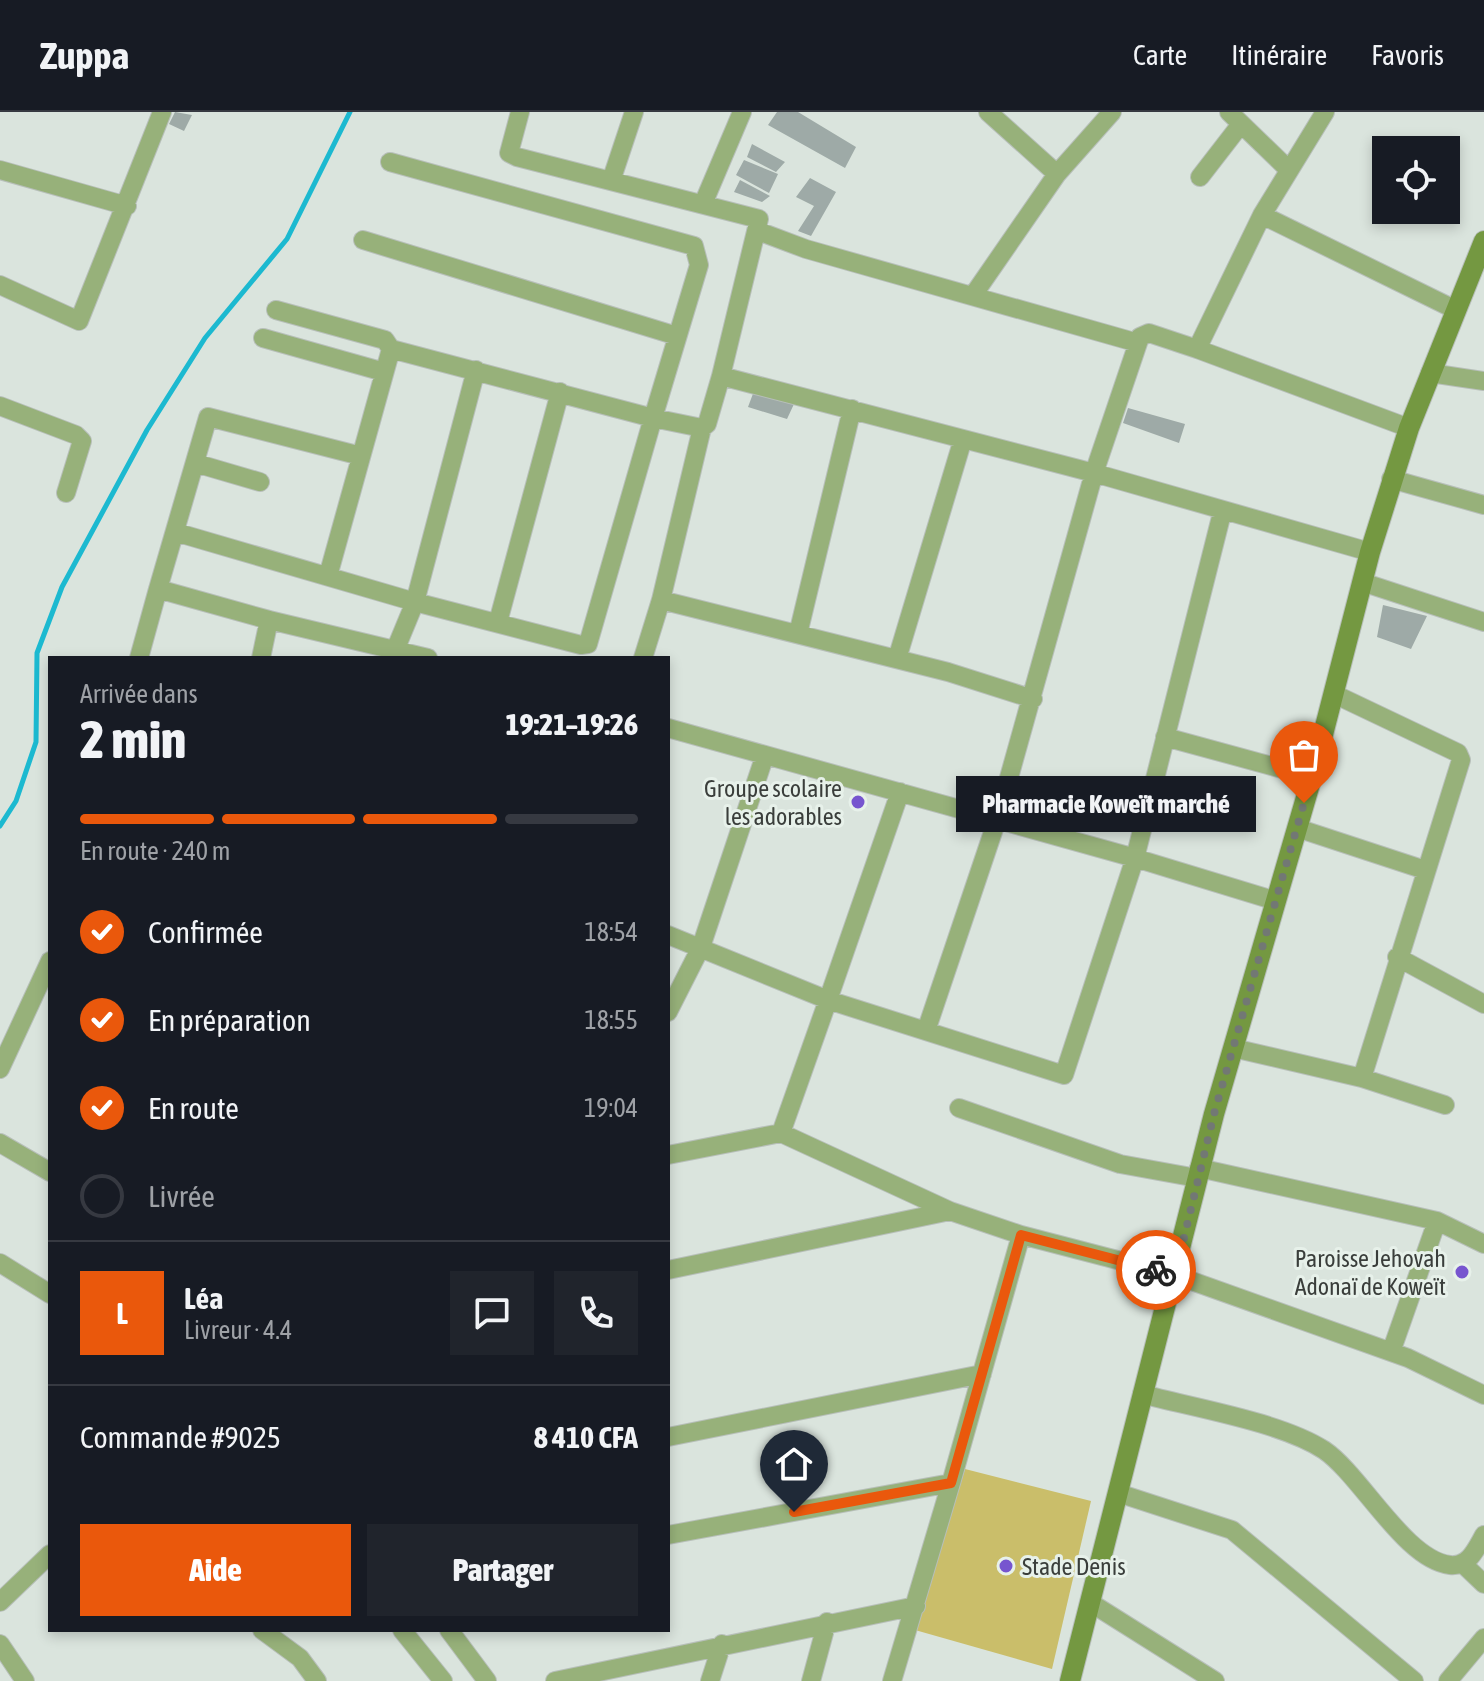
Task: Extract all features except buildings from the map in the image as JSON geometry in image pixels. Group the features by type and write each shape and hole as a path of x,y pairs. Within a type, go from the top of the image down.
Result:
{"street":[{"path":"0,285 79,321 162,112"},
{"path":"520,112 509,153 759,219 721,376 707,424 702,428 661,600 644,656"},
{"path":"611,181 634,112"},
{"path":"703,204 742,112"},
{"path":"988,112 1057,174"},
{"path":"974,294 1057,174 1112,112"},
{"path":"1197,349 1262,215 1325,112"},
{"path":"1200,177 1235,118 1289,170"},
{"path":"175,532 415,602 581,645 588,644 699,265 694,246 390,162"},
{"path":"0,170 127,206"},
{"path":"1262,215 1456,310"},
{"path":"758,231 806,249 974,294 1138,343"},
{"path":"363,240 677,336"},
{"path":"1070,1681 1175,1275 1198,1173 1312,777 1370,552 1409,428 1484,241"},
{"path":"276,310 385,340 391,349 702,428"},
{"path":"926,1031 998,817 1094,473 1143,333 1197,349 1409,428"},
{"path":"263,338 384,372"},
{"path":"328,576 391,349"},
{"path":"389,651 415,602 476,370"},
{"path":"1430,373 1484,381"},
{"path":"721,376 1094,473 1222,513 1370,552"},
{"path":"498,622 560,392"},
{"path":"0,406 76,435 82,441 66,493"},
{"path":"798,634 852,409"},
{"path":"140,656 208,417 361,456"},
{"path":"897,659 963,439"},
{"path":"195,463 260,482"},
{"path":"1391,479 1484,505"},
{"path":"670,936 828,1000 1064,1075 1135,858 1222,513"},
{"path":"1362,582 1484,622"},
{"path":"158,589 417,656"},
{"path":"661,600 897,659 1033,699"},
{"path":"261,656 269,620"},
{"path":"1334,694 1458,753 1460,766 1397,957 1362,1078"},
{"path":"670,729 998,817 1276,901"},
{"path":"1165,737 1312,777"},
{"path":"670,1008 701,947 765,755"},
{"path":"781,1133 900,792"},
{"path":"1297,828 1425,870"},
{"path":"1397,957 1484,1004"},
{"path":"2,1061 48,965"},
{"path":"1233,1048 1362,1078 1445,1105"},
{"path":"959,1108 1120,1164 1198,1173 1437,1221 1484,1244"},
{"path":"670,1155 781,1133 950,1211 1021,1235 1175,1275 1391,1352 1484,1395"},
{"path":"0,1143 48,1171"},
{"path":"670,1270 950,1211"},
{"path":"1391,1352 1437,1221"},
{"path":"892,1681 1021,1235"},
{"path":"0,1263 48,1293"},
{"path":"670,1437 982,1374"},
{"path":"1142,1394 1290,1434 1324,1450 1352,1474 1383,1515 1414,1545 1440,1562 1462,1563 1472,1557 1484,1535"},
{"path":"670,1535 951,1483"},
{"path":"1118,1493 1232,1530 1414,1681"},
{"path":"0,1602 48,1556"},
{"path":"1462,1563 1484,1584"},
{"path":"1091,1603 1210,1680"},
{"path":"555,1681 616,1673 722,1644 916,1606"},
{"path":"811,1681 827,1622"},
{"path":"265,1632 290,1648 317,1681"},
{"path":"404,1632 443,1681"},
{"path":"450,1632 487,1681"},
{"path":"1448,1681 1484,1638"},
{"path":"0,1644 25,1681"},
{"path":"710,1681 722,1644"}],"shaded area":[{"name":"Stade Denis","path":"965,1469 1091,1501 1052,1669 915,1630"}],"waterway":[{"path":"0,826 16,801 36,742 37,653 62,587 147,430 205,338 287,239 350,112"}],"way so far":[{"path":"1156,1270 1175,1275 1214,1114 1304,803"}],"place":[{"name":"Groupe scolaire les adorables","path":"858,802"},
{"name":"Pharmacie Koweït marché","path":"1304,803"},
{"name":"Paroisse Jehovah Adonaï de Koweït","path":"1462,1272"},
{"name":"Stade Denis","path":"1006,1566"}],"route":[{"path":"794,1512 951,1483 1021,1235 1156,1270"}]}
